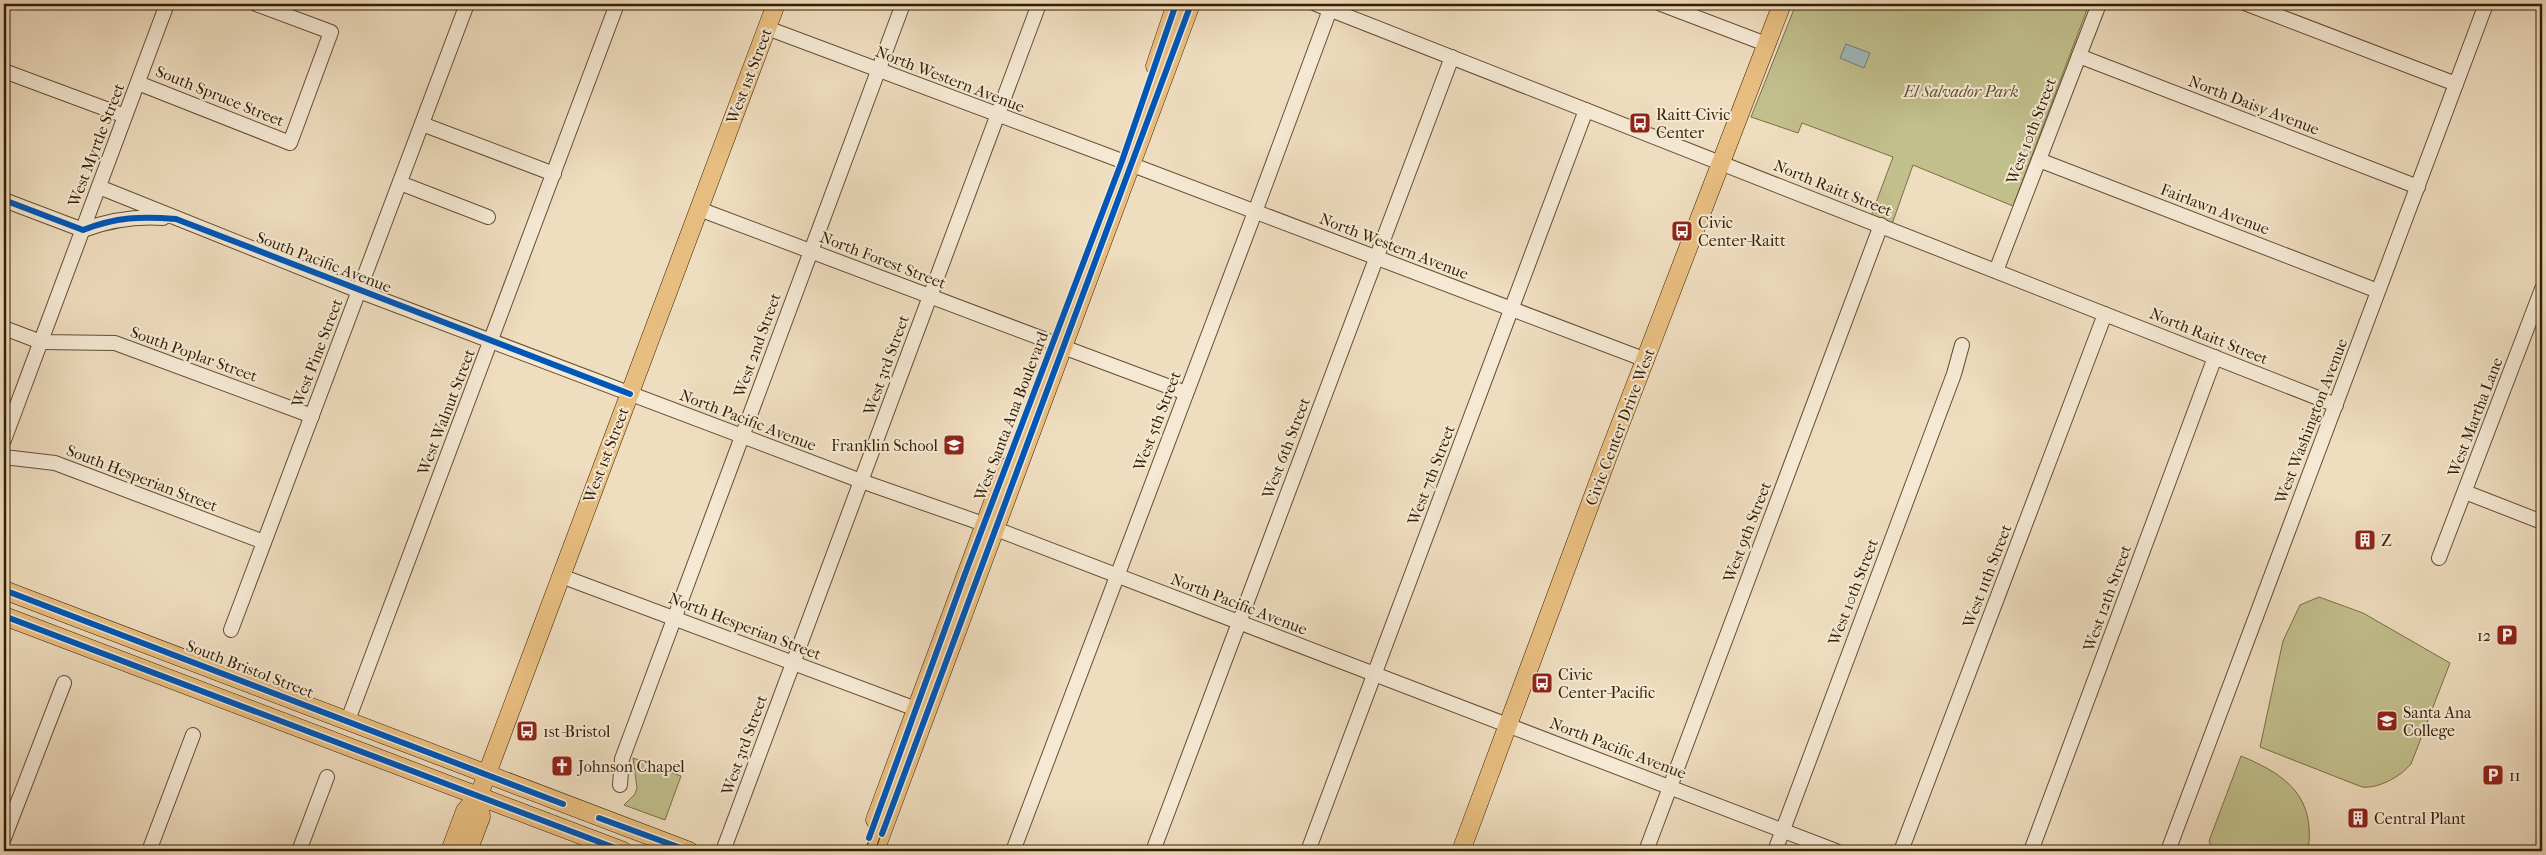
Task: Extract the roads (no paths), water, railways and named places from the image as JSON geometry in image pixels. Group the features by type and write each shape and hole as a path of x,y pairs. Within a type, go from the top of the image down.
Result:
{"main road":[{"name":"West 1st Street","path":"450,851 465,811 479,795 776,4"},
{"name":"West Santa Ana Boulevard","path":"1126,163 1176,4"},
{"name":"West Santa Ana Boulevard","path":"875,851 990,527 1126,163 1191,4"},
{"name":"Civic Center Drive West","path":"1461,851 1782,4"},
{"name":"West Santa Ana Boulevard","path":"864,851 916,708 990,527"},
{"name":"South Bristol Street","path":"4,590 689,851"},
{"path":"4,616 479,795 588,845 623,851"},
{"name":"West 1st Street","path":"468,851 481,817 479,795"}],"street":[{"name":"West Myrtle Street","path":"4,440 168,4"},
{"name":"South Spruce Street","path":"138,82 290,143 331,32 256,4"},
{"name":"West Pine Street","path":"231,630 467,4"},
{"name":"West Walnut Street","path":"348,720 617,4"},
{"name":"West 2nd Street","path":"620,785 622,759 903,4"},
{"name":"West 3rd Street","path":"723,851 1039,4"},
{"name":"North Raitt Street","path":"1316,4 1331,6 1452,57 2336,405"},
{"path":"1661,4 1766,44"},
{"name":"West 10th Street","path":"1996,271 2099,4"},
{"path":"2247,4 2456,84"},
{"name":"West Washington Avenue","path":"2168,851 2486,4"},
{"name":"West 5th Street","path":"1013,851 1331,6"},
{"name":"North Western Avenue","path":"767,28 1646,360"},
{"name":"North Daisy Avenue","path":"2079,56 2418,187"},
{"name":"West 6th Street","path":"1153,851 1452,57"},
{"path":"4,72 125,116"},
{"name":"West 7th Street","path":"1308,851 1586,110"},
{"path":"422,124 554,174"},
{"name":"Fairlawn Avenue","path":"2039,160 2378,291"},
{"path":"400,183 488,217"},
{"name":"South Pacific Avenue","path":"98,187 359,291 630,394"},
{"path":"4,200 82,230"},
{"name":"North Forest Street","path":"699,209 1186,393"},
{"name":"South Pacific Avenue","path":"82,230 107,221 142,216 176,219"},
{"name":"West 9th Street","path":"1646,851 1881,225"},
{"name":"West Martha Lane","path":"2439,558 2542,289"},
{"name":"West 11th Street","path":"1901,851 2105,314"},
{"name":"South Poplar Street","path":"4,328 41,342 115,343 312,416"},
{"name":"West 10th Street","path":"1775,851 1954,374 1962,345"},
{"name":"West 12th Street","path":"2031,851 2215,357"},
{"name":"North Pacific Avenue","path":"630,394 861,481 990,527 1116,577 1670,786 1836,851"},
{"name":"South Hesperian Street","path":"4,457 55,463 264,542"},
{"path":"2465,492 2542,522"},
{"name":"North Hesperian Street","path":"561,576 793,664 916,708"},
{"path":"4,838 64,683"},
{"path":"149,851 193,735"},
{"path":"299,851 327,778"}],"water":[{"path":"1846,44 1870,53 1864,68 1840,58"}],"tram line":[{"path":"1153,80 1178,4"},
{"path":"875,851 1189,4"},
{"path":"865,851 1022,433"}],"place":[{"name":"Raitt-Civic Center","path":"1640,123"},
{"name":"Civic Center-Raitt","path":"1682,231"},
{"name":"Franklin School","path":"954,445"},
{"name":"Z","path":"2365,540"},
{"name":"12","path":"2507,635"},
{"name":"Civic Center-Pacific","path":"1542,683"},
{"name":"Santa Ana College","path":"2387,721"},
{"name":"1st-Bristol","path":"527,731"},
{"name":"Johnson Chapel","path":"562,766"},
{"name":"11","path":"2493,775"},
{"name":"Central Plant","path":"2358,818"}],"park label":[{"name":"El Salvador Park","path":"1961,91"}]}
